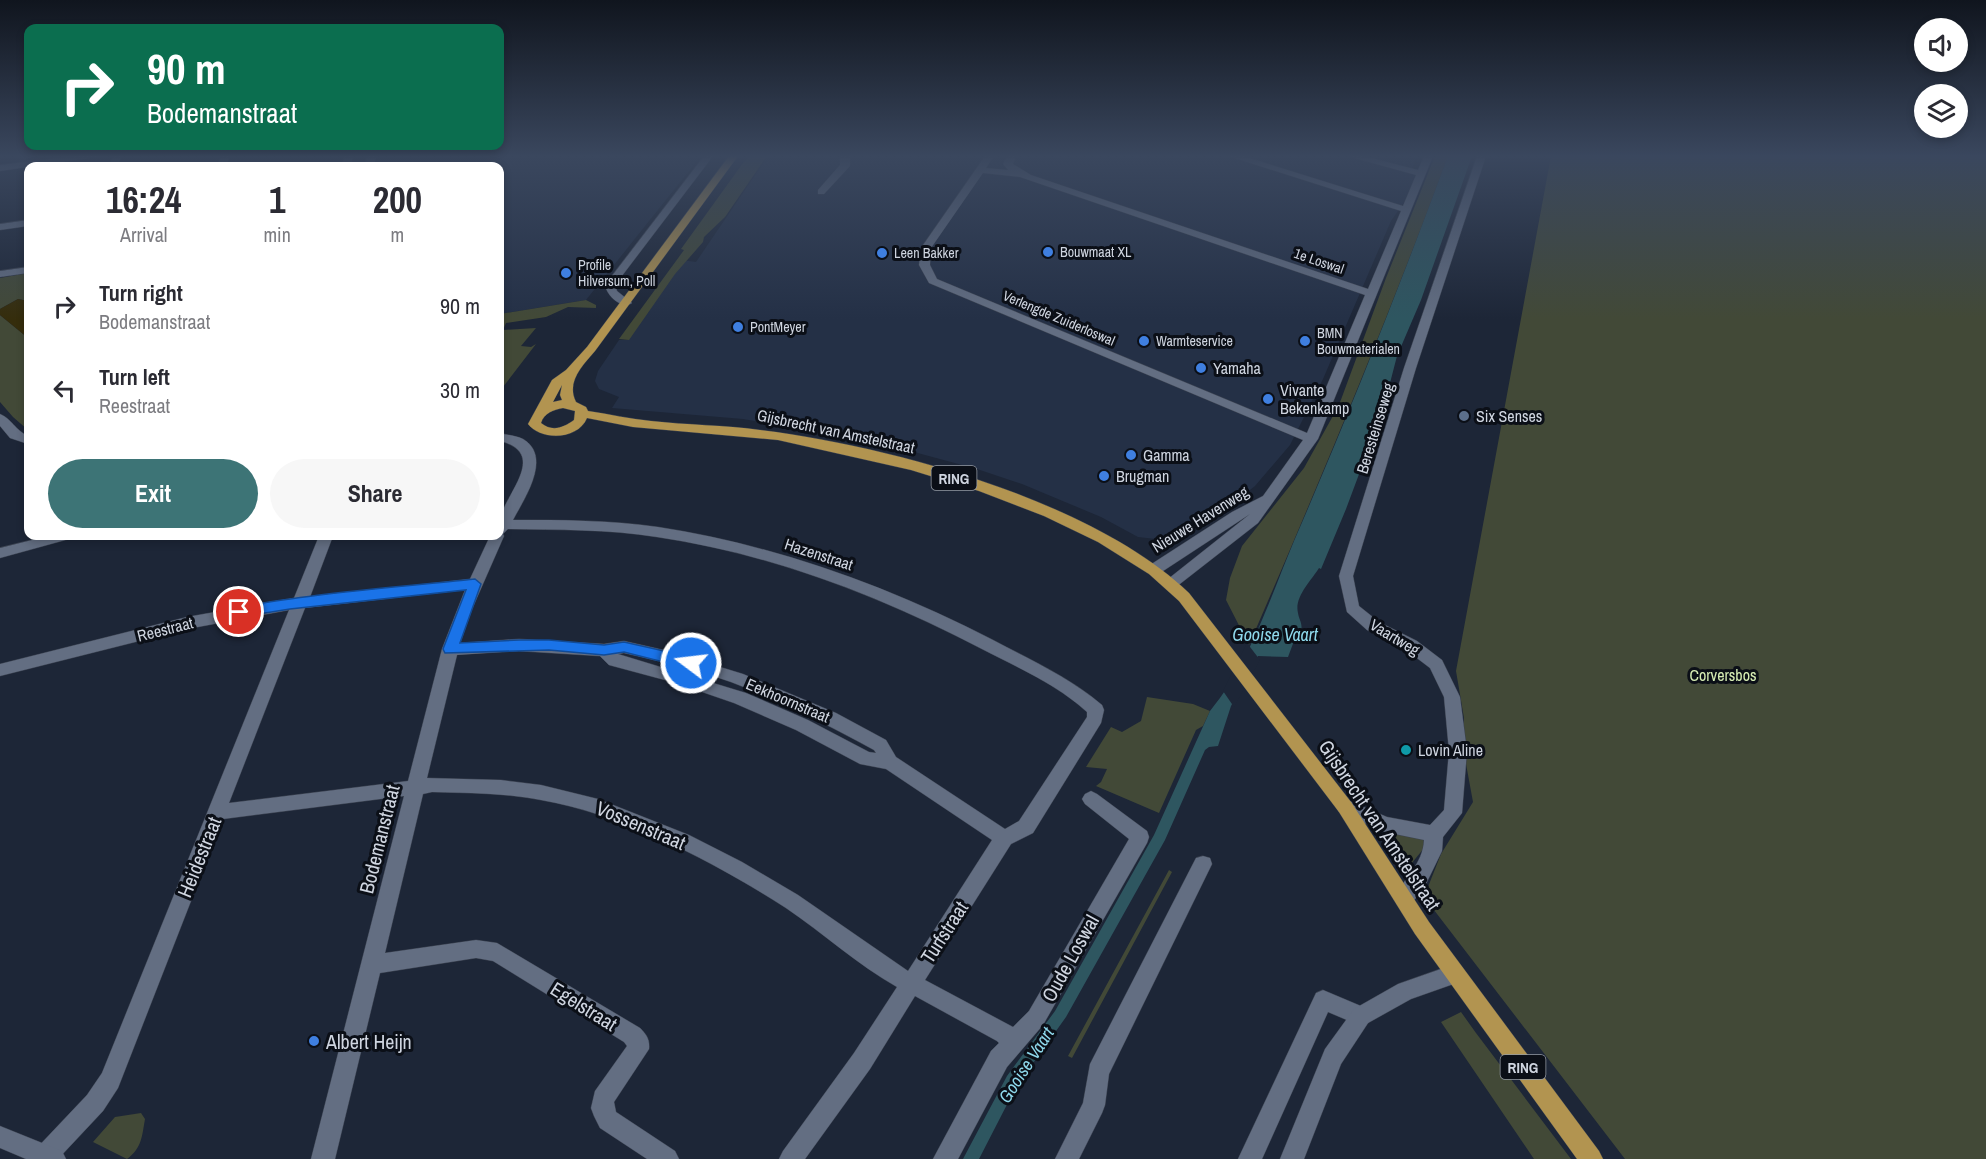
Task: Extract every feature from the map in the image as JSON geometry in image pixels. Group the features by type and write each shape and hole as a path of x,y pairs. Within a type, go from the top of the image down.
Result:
{"main road":[{"name":"RING","path":"580,419 559,432 542,431 534,424 537,414 543,410 556,383 570,373 626,303 694,210"},
{"path":"570,373 566,395 570,404"},
{"path":"543,410 556,405 570,404 579,408 580,419"},
{"name":"Gijsbrecht van Amstelstraat","path":"580,419 612,426 630,422 777,436 870,455 1005,494 1079,526 1155,568 1171,583 1345,807 1455,974"},
{"name":"RING","path":"1455,974 1592,1159"}],"street":[{"path":"626,303 612,292 610,285 668,210"},
{"name":"Verlengde Zuiderloswal","path":"953,210 926,248 923,257 923,269 933,281 1311,439"},
{"name":"1e Loswal","path":"1126,210 1370,293"},
{"name":"Nieuwe Havenweg","path":"1171,583 1252,520 1311,439 1337,381 1370,293 1407,210"},
{"name":"Beresteinseweg","path":"1352,608 1346,576 1410,368 1464,210"},
{"path":"0,227 24,224"},
{"path":"0,274 24,271"},
{"path":"0,418 15,435 24,438"},
{"name":"Bodemanstraat","path":"504,438 519,442 528,451 532,462 529,473 504,522"},
{"name":"Nieuwe Havenweg","path":"1155,568 1196,537 1265,500"},
{"name":"Hazenstraat","path":"504,530 575,525 656,532 713,543 794,564 873,592 950,626 1030,668 1096,710"},
{"path":"0,553 49,540"},
{"name":"Heidestraat","path":"47,1158 95,1103 110,1080 324,540"},
{"name":"Bodemanstraat","path":"323,1159 450,649 475,584 495,540"},
{"name":"Reestraat","path":"0,670 187,623 298,603 475,584"},
{"name":"Vaartweg","path":"1352,608 1373,626 1411,645 1436,664 1452,697 1458,751 1453,813 1434,834 1433,851 1417,882 1404,898"},
{"name":"Eekhoornstraat","path":"450,649 549,645 604,650 615,661 740,698 808,728 866,759 890,762 1004,838"},
{"name":"Turfstraat","path":"791,1159 862,1061 1004,838 1026,827 1095,718 1096,710"},
{"name":"Vossenstraat","path":"217,812 415,786 471,784 541,792 592,804 682,841 764,884 840,934 888,971 1005,1034 1012,1042"},
{"name":"Oude Loswal","path":"945,1159 999,1059 1036,1018 1140,837 1091,799"},
{"path":"1345,807 1385,824 1434,834"},
{"path":"1067,1159 1094,1105 1098,1072 1203,864"},
{"name":"Egelstraat","path":"372,964 476,950 497,952 632,1035 639,1043 638,1049 603,1099 602,1108 608,1120 667,1159"},
{"path":"1292,1159 1333,1057 1361,1016 1405,991 1455,974"},
{"path":"1250,1159 1323,1000 1361,1016"},
{"path":"0,1137 47,1158"}],"shaded area":[{"path":"504,210 658,210 586,300 504,313"},
{"path":"731,210 1399,210 1391,221 1323,379 1290,445 1255,486 1214,518 1183,537 1179,534 1174,537 1156,539 1138,537 1101,517 1022,484 977,469 888,445 743,419 612,408 619,397 599,389 595,381 598,371 619,340 628,340 682,260 696,262"}],"green space":[{"path":"709,210 730,210 704,237 703,242 675,274 629,340 619,339 684,250 681,249"},
{"path":"1413,210 1427,210 1352,402 1249,645 1226,600 1230,578 1242,546 1304,468 1339,405"},
{"name":"Corversbos","path":"1541,210 1986,210 1986,1159 1625,1159 1424,897 1441,854 1473,802 1464,753 1464,718 1456,671"},
{"path":"24,274 24,300 18,299 0,309 0,278"},
{"path":"586,300 596,305 596,308 568,307 546,317 506,323 504,328 504,313"},
{"path":"0,315 24,335 24,427 0,402"},
{"path":"536,328 521,346 531,347 536,344 504,386 504,330"},
{"path":"1147,697 1193,704 1210,711 1203,726 1196,730 1159,813 1096,786 1101,782 1107,769 1086,767 1111,727 1122,732 1141,721"},
{"path":"1380,833 1426,837 1429,842 1407,869"},
{"path":"1169,870 1172,872 1072,1058 1068,1056"},
{"path":"1461,1012 1571,1159 1534,1159 1441,1022"},
{"path":"141,1113 145,1119 140,1141 136,1150 127,1159 93,1142 115,1117"}],"sand":[{"path":"18,299 24,300 24,335 0,315 0,309"}],"water":[{"name":"Gooise Vaart","path":"1427,210 1453,210 1421,300 1397,356 1383,410 1346,509 1321,569 1319,568 1298,601 1301,632 1297,633 1288,657 1258,656 1231,706 1218,746 1205,750 1165,840 1066,1017 1016,1087 979,1159 963,1159 1007,1076 1055,1011 1154,835 1210,711 1237,672 1248,651 1393,301"}],"pier":[{"path":"1247,643 1260,660 1234,707 1223,691"}],"place":[{"name":"Bouwmaat XL","path":"1048,252"},
{"name":"Leen Bakker","path":"882,253"},
{"name":"Profile Hilversum, Poll","path":"566,273"},
{"name":"PontMeyer","path":"738,327"},
{"name":"Warmteservice","path":"1144,341"},
{"name":"BMN Bouwmaterialen","path":"1305,341"},
{"name":"Yamaha","path":"1201,368"},
{"name":"Vivante Bekenkamp","path":"1268,399"},
{"name":"Six Senses","path":"1464,416"},
{"name":"Gamma","path":"1131,455"},
{"name":"Brugman","path":"1104,476"},
{"name":"Lovin Aline","path":"1406,750"},
{"name":"Albert Heijn","path":"314,1041"}],"route":[{"path":"239,612 273,606 475,584 450,649 519,645 604,650 624,647 691,663"}]}
